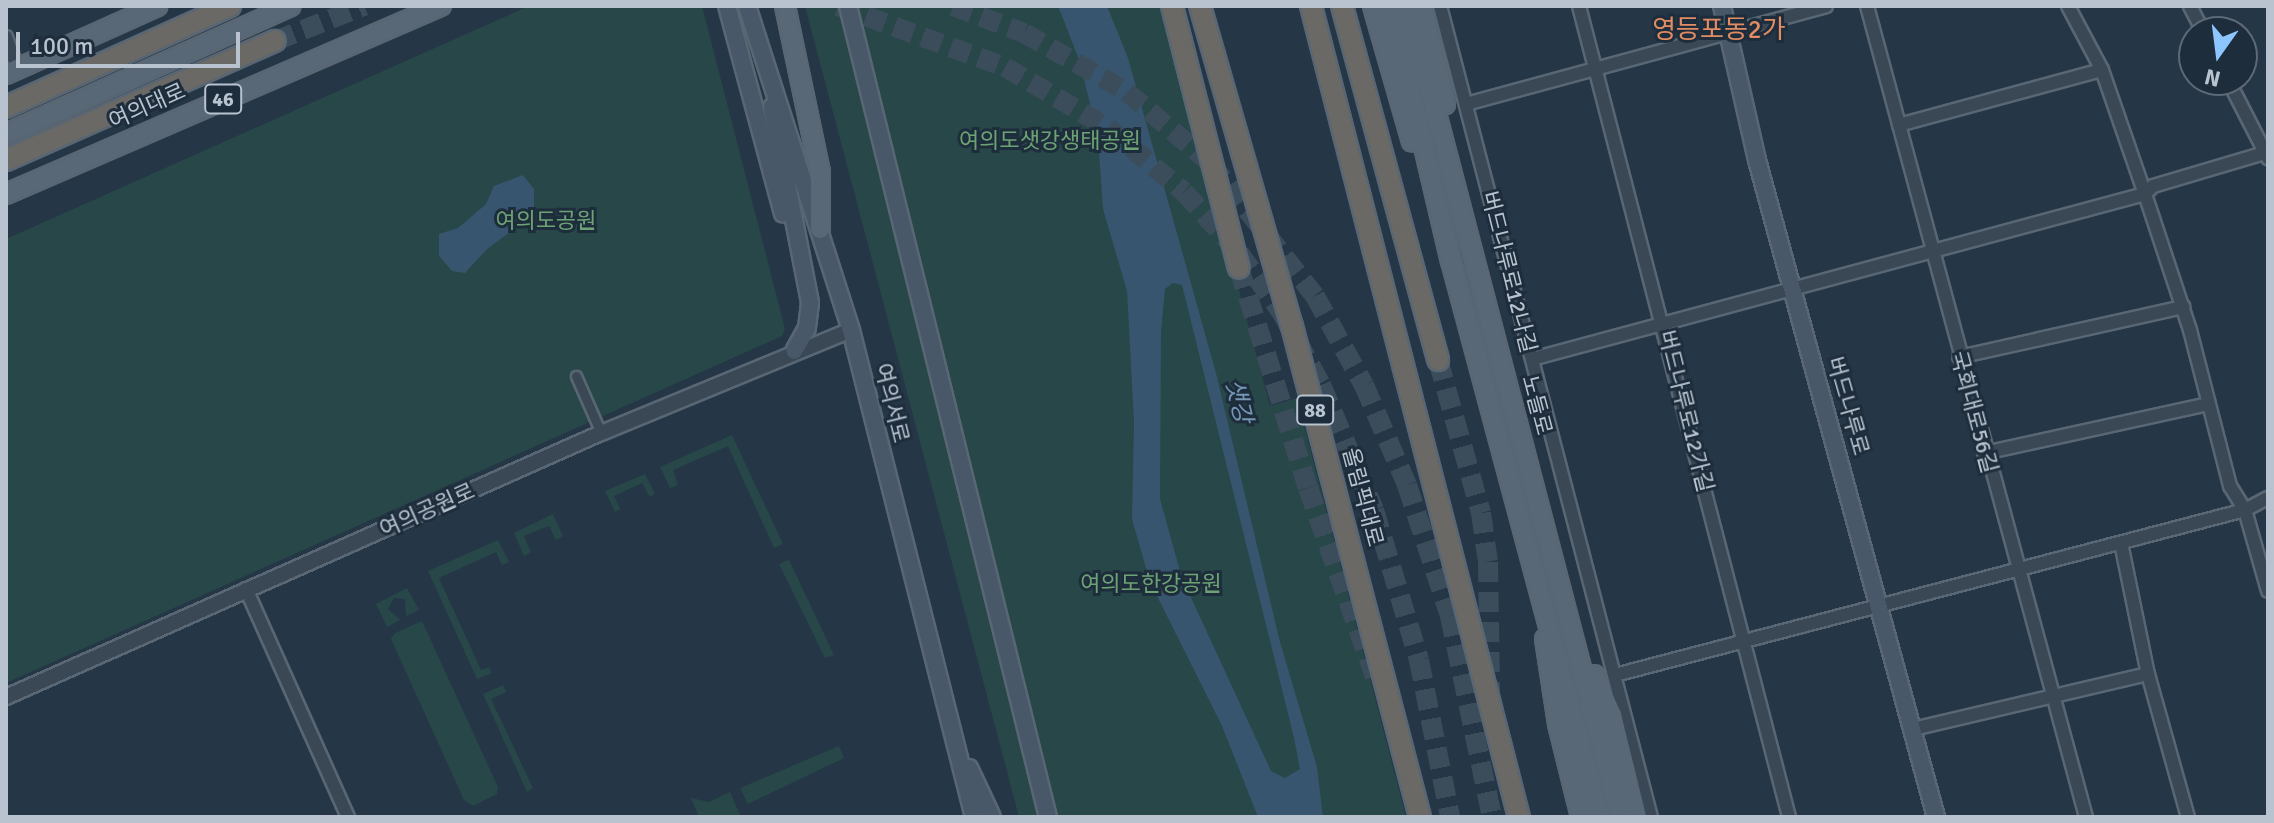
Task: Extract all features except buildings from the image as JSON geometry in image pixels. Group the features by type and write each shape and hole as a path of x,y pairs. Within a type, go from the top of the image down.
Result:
{"highway":[{"path":"6,107 61,79 230,6"},
{"path":"1172,6 1239,268"},
{"name":"올림픽대로","path":"1200,6 1300,354 1420,817"},
{"path":"1311,6 1519,817"},
{"path":"1342,6 1438,360"},
{"path":"6,160 275,41"},
{"path":"6,92 61,79"}],"main road":[{"path":"12,71 157,6"},
{"name":"여의대로","path":"6,134 291,6"},
{"name":"여의대로","path":"6,194 441,6"},
{"path":"727,6 810,303"},
{"name":"여의서로","path":"747,6 851,330 974,817"},
{"path":"785,6 820,172 820,229"},
{"path":"848,6 1048,817"},
{"path":"1373,6 1451,261"},
{"name":"노들로","path":"1391,6 1451,261 1600,817"},
{"name":"노들로","path":"1408,6 1620,817"},
{"path":"1422,6 1477,276"},
{"name":"버드나루로","path":"1722,6 1791,289 1936,817"},
{"path":"757,30 810,303 807,328 794,351"},
{"path":"1534,569 1558,724 1581,817"},
{"path":"1572,626 1612,715 1637,817"},
{"path":"952,732 992,817"}],"street":[{"name":"버드나루로12나길","path":"1440,6 1651,817"},
{"name":"버드나루로12가길","path":"1579,6 1789,817"},
{"path":"1466,104 1727,29 1826,6"},
{"name":"국회대로56길","path":"1867,6 1984,453 2086,817"},
{"path":"2068,6 2102,70 2145,194 2183,307 2230,486 2245,510 2268,591"},
{"path":"6,37 12,71"},
{"path":"1899,125 2102,70"},
{"path":"1532,359 2145,194 2153,186 2267,154 2236,96"},
{"path":"1959,357 2183,307"},
{"name":"여의공원로","path":"6,697 601,433 851,330"},
{"path":"576,376 601,433"},
{"path":"1984,453 2209,404"},
{"path":"1615,675 1881,608 2245,510 2268,498"},
{"path":"2121,543 2148,674 2188,817"},
{"path":"246,589 348,817"},
{"path":"1913,729 2148,674"}],"green space":[{"name":"여의도공원","path":"529,6 702,6 785,329 782,336 6,683 6,239"},
{"name":"여의도한강공원","path":"805,6 1163,6 1270,406 1297,398 1406,817 1019,817"},
{"path":"732,435 783,544 774,548 728,446 673,470 678,485 670,488 660,467"},
{"path":"645,474 655,494 650,497 642,483 614,496 620,509 615,512 605,491"},
{"path":"553,514 563,536 556,540 549,526 524,536 531,552 524,556 514,533"},
{"path":"498,540 509,562 502,565 496,552 439,578 481,670 489,667 492,673 477,679 428,571"},
{"path":"789,560 834,655 825,658 779,564"},
{"path":"407,588 419,610 406,616 405,599 394,598 388,609 400,620 387,627 376,604"},
{"path":"422,621 498,787 497,794 473,806 464,800 391,639 395,633"},
{"path":"503,685 506,692 491,699 533,788 527,792 483,694"},
{"path":"839,746 844,758 748,804 740,788"},
{"path":"730,792 741,817 699,817 691,798 709,802"}],"water":[{"path":"1058,6 1107,6 1128,58 1216,373 1280,642 1317,767 1323,817 1258,817 1222,726 1150,582 1132,519 1134,422 1127,291 1103,209 1098,138 1080,62","holes":["1173,283 1182,285 1294,738 1300,769 1285,778 1271,771 1182,578 1160,499 1161,332 1165,289"]},
{"path":"523,175 534,189 534,215 487,249 465,273 452,271 439,256 439,234 458,228 486,204 494,186"}],"tunnel":[{"path":"275,41 364,6"},
{"path":"838,6 1005,67 1108,128 1184,192 1239,253 1282,313 1321,385 1374,510 1419,660 1450,817"},
{"path":"953,6 1024,33 1127,92 1210,163 1315,296 1364,385 1407,485 1450,616 1492,817"},
{"path":"1239,268 1308,488 1378,685"},
{"path":"1438,360 1481,513 1488,562 1490,693"}],"district":[{"name":"영등포동2가","path":"1719,31"}],"park label":[{"name":"여의도샛강생태공원","path":"1050,141"}],"water label":[{"name":"샛강","path":"1238,401"}]}
